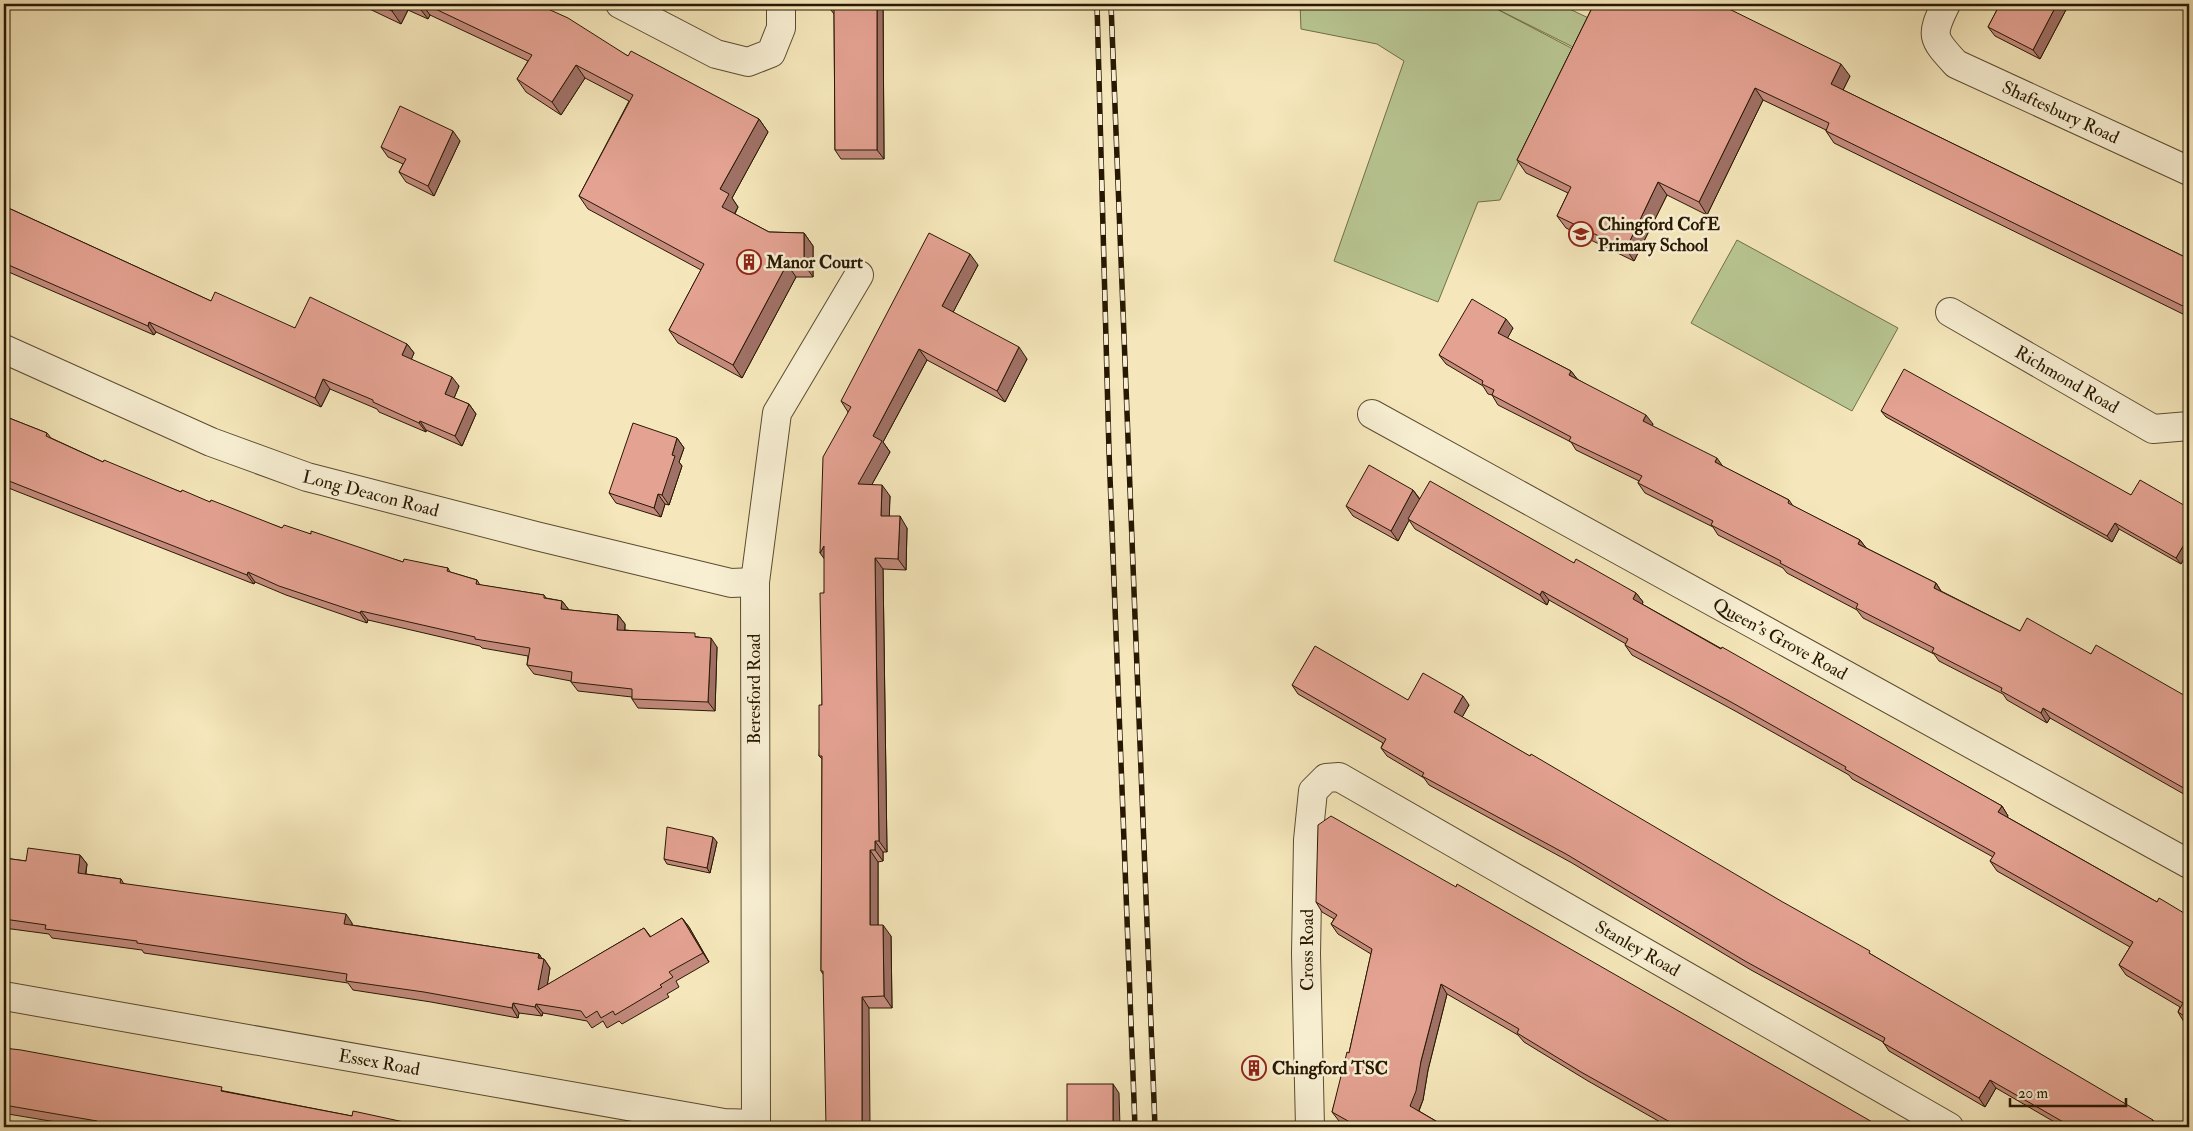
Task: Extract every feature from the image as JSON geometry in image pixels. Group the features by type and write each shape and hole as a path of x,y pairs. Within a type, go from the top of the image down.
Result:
{"street":[{"path":"620,4 716,54 748,62 771,53 781,28 781,4"},
{"name":"Shaftesbury Road","path":"1946,4 1935,28 1938,44 1956,64 2189,171"},
{"name":"Beresford Road","path":"756,1126 755,582 777,413 859,275"},
{"name":"Richmond Road","path":"1950,312 2153,429 2189,426"},
{"name":"Long Deacon Road","path":"4,349 211,442 307,477 536,536 731,583 755,582"},
{"name":"Queen's Grove Road","path":"1372,414 2189,864"},
{"name":"Stanley Road","path":"1326,778 1339,777 1948,1127"},
{"name":"Cross Road","path":"1310,1127 1306,954 1308,840 1313,791 1326,778"},
{"name":"Essex Road","path":"4,996 715,1121 756,1126"}],"green space":[{"path":"1300,4 1559,4 1599,23 1585,53 1491,6 1573,49 1500,200 1478,202 1438,302 1334,261 1404,61 1377,44 1301,29"},
{"path":"1737,240 1898,328 1852,411 1691,323"}],"building":[{"path":"376,4 395,4 392,11"},
{"path":"425,4 537,4 568,18 628,56 631,51 759,119 720,189 729,194 722,207 769,232 804,233 804,264 787,264 733,365 669,330 704,264 579,196 633,95 576,65 552,102 517,79 532,55"},
{"path":"831,4 877,4 877,150 835,150 834,9 831,10"},
{"path":"1594,4 1719,4 1841,64 1831,84 2189,259 2189,309 1826,131 1829,123 1755,88 1699,202 1658,182 1626,249 1557,216 1571,187 1517,160"},
{"path":"2000,4 2057,4 2033,50 1988,27"},
{"path":"400,106 453,131 428,186 399,172 406,159 381,147"},
{"path":"4,206 211,301 215,292 295,328 310,297 407,344 402,355 452,377 445,394 469,404 455,436 420,421 419,423 373,402 373,400 323,379 315,398 149,322 148,326 4,263"},
{"path":"929,233 970,254 942,306 1019,347 997,391 919,349 873,436 882,441 858,484 882,485 881,516 900,516 898,559 875,558 879,841 875,841 875,850 870,850 870,925 883,925 884,996 862,997 862,1127 826,1127 823,971 821,971 822,756 819,756 819,705 822,705 820,593 824,593 824,546 820,553 823,457 851,407 841,401"},
{"path":"1472,299 1506,319 1498,333 1571,371 1569,375 1646,415 1643,421 1717,458 1715,462 1789,500 1788,503 1860,540 1858,544 1936,583 1934,588 2020,631 2027,618 2091,654 2096,645 2189,698 2189,791 2043,708 2041,713 2001,691 2002,688 1932,652 1934,648 1856,608 1858,604 1711,525 1713,521 1638,483 1642,476 1569,441 1571,437 1492,395 1494,390 1482,384 1483,381 1439,355"},
{"path":"1904,369 2131,495 2140,480 2189,508 2189,536 2176,558 2115,523 2107,536 1881,411"},
{"path":"4,416 47,433 46,436 103,462 104,460 181,492 182,490 210,502 211,500 282,528 284,525 311,534 311,531 403,562 404,559 448,568 447,571 477,580 476,584 544,595 544,598 562,601 561,609 618,615 617,630 695,633 695,637 711,638 708,702 632,699 632,689 571,682 572,672 527,665 530,648 475,639 475,637 361,611 360,613 279,586 248,572 247,575 4,479"},
{"path":"633,423 677,438 672,455 675,456 662,495 658,494 654,508 609,493"},
{"path":"1369,465 1413,490 1391,531 1346,506"},
{"path":"1430,481 1574,563 1576,559 1636,593 1633,599 1721,649 1722,647 2002,806 1998,812 2157,902 2159,898 2189,916 2189,1019 2178,1012 2183,1003 2119,965 2133,942 1990,861 1995,853 1845,769 1846,767 1731,702 1625,645 1628,639 1542,591 1540,595 1408,519"},
{"path":"1315,646 1408,700 1423,673 1463,696 1454,712 1530,756 1531,754 1870,951 1869,953 2153,1120 2148,1127 2072,1127 1990,1080 1979,1098 1883,1043 1885,1038 1745,961 1566,854 1422,776 1424,773 1381,748 1386,739 1292,685"},
{"path":"1331,816 1456,887 1457,884 1881,1127 1679,1127 1581,1072 1517,1033 1519,1029 1441,984 1421,1061 1416,1091 1410,1106 1446,1127 1356,1127 1332,1112 1347,1052 1349,1053 1372,949 1331,924 1337,915 1316,902 1318,825"},
{"path":"667,827 713,837 707,868 664,859"},
{"path":"28,848 80,855 78,873 121,879 120,883 346,914 344,924 539,954 538,958 544,959 538,990 644,928 650,937 682,918 703,953 669,972 673,977 660,985 662,987 615,1015 613,1011 601,1018 597,1011 586,1018 581,1011 536,1004 535,1007 513,1003 512,1008 424,992 346,981 347,974 137,943 137,941 45,929 46,925 4,919 4,858 26,861"},
{"path":"4,1048 222,1087 221,1091 352,1116 353,1111 427,1127 96,1127 97,1121 4,1105"},
{"path":"1067,1084 1113,1084 1113,1127 1067,1127"}],"railway":[{"path":"1097,4 1109,451 1135,1127"},
{"path":"1111,4 1155,1127"}],"place":[{"name":"Chingford CofE Primary School","path":"1581,234"},
{"name":"Manor Court","path":"749,262"},
{"name":"Chingford TSC","path":"1254,1068"}]}
